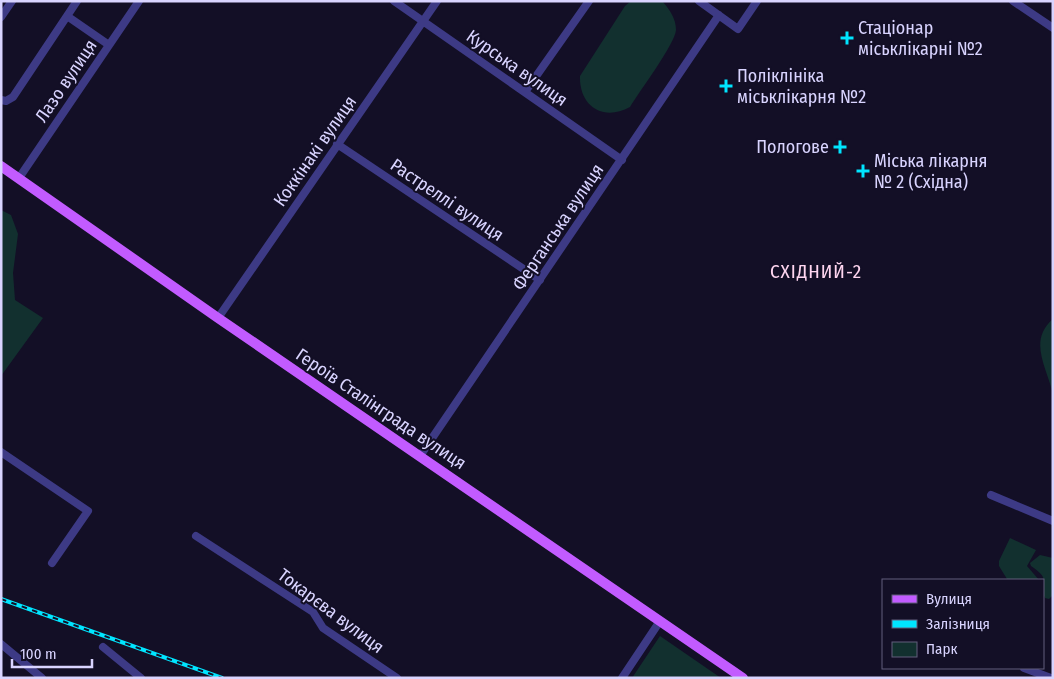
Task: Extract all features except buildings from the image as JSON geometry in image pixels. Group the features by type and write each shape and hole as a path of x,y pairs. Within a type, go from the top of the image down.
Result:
{"main road":[{"name":"Героїв Сталінграда вулиця","path":"1,166 218,318 743,678"}],"street":[{"path":"1,17 12,1"},
{"path":"1,100 6,101 13,97 77,1"},
{"name":"Лазо вулиця","path":"19,178 139,1"},
{"name":"Курська вулиця","path":"394,1 622,160"},
{"name":"Коккінакі вулиця","path":"218,318 436,1"},
{"path":"525,92 588,1"},
{"path":"699,1 738,29 756,1"},
{"path":"1013,1 1053,28"},
{"name":"Ферганська вулиця","path":"420,456 622,160 718,15"},
{"path":"67,16 108,45"},
{"name":"Растреллі вулиця","path":"337,144 540,280"},
{"path":"1,452 88,511 52,563"},
{"path":"991,495 1053,521"},
{"name":"Токарєва вулиця","path":"196,536 313,612 323,628 397,678"},
{"path":"622,678 660,621"},
{"path":"1,644 42,678"},
{"path":"103,648 141,678"},
{"path":"1027,669 1051,678"}],"green space":[{"path":"631,1 663,2 672,15 676,30 670,46 630,107 611,113 602,112 588,103 581,87 580,76 625,6"},
{"path":"1,210 11,215 18,234 13,273 15,300 43,318 1,376"},
{"path":"1053,319 1053,395 1041,356 1040,346 1041,336"},
{"path":"1010,538 1036,550 1027,566 1038,579 1007,579 999,566 999,561"},
{"path":"1040,555 1053,558 1053,595 1049,599 1044,596 1044,579 1042,575 1030,563"},
{"path":"660,636 721,678 632,678"}],"railway":[{"path":"1,599 222,678"}],"place":[{"name":"Стаціонар міськлікарні №2","path":"847,38"},
{"name":"Поліклініка міськлікарня №2","path":"726,86"},
{"name":"Пологове","path":"840,147"},
{"name":"Міська лікарня № 2 (Східна)","path":"863,171"}],"district":[{"name":"СХІДНИЙ-2","path":"816,271"}]}
